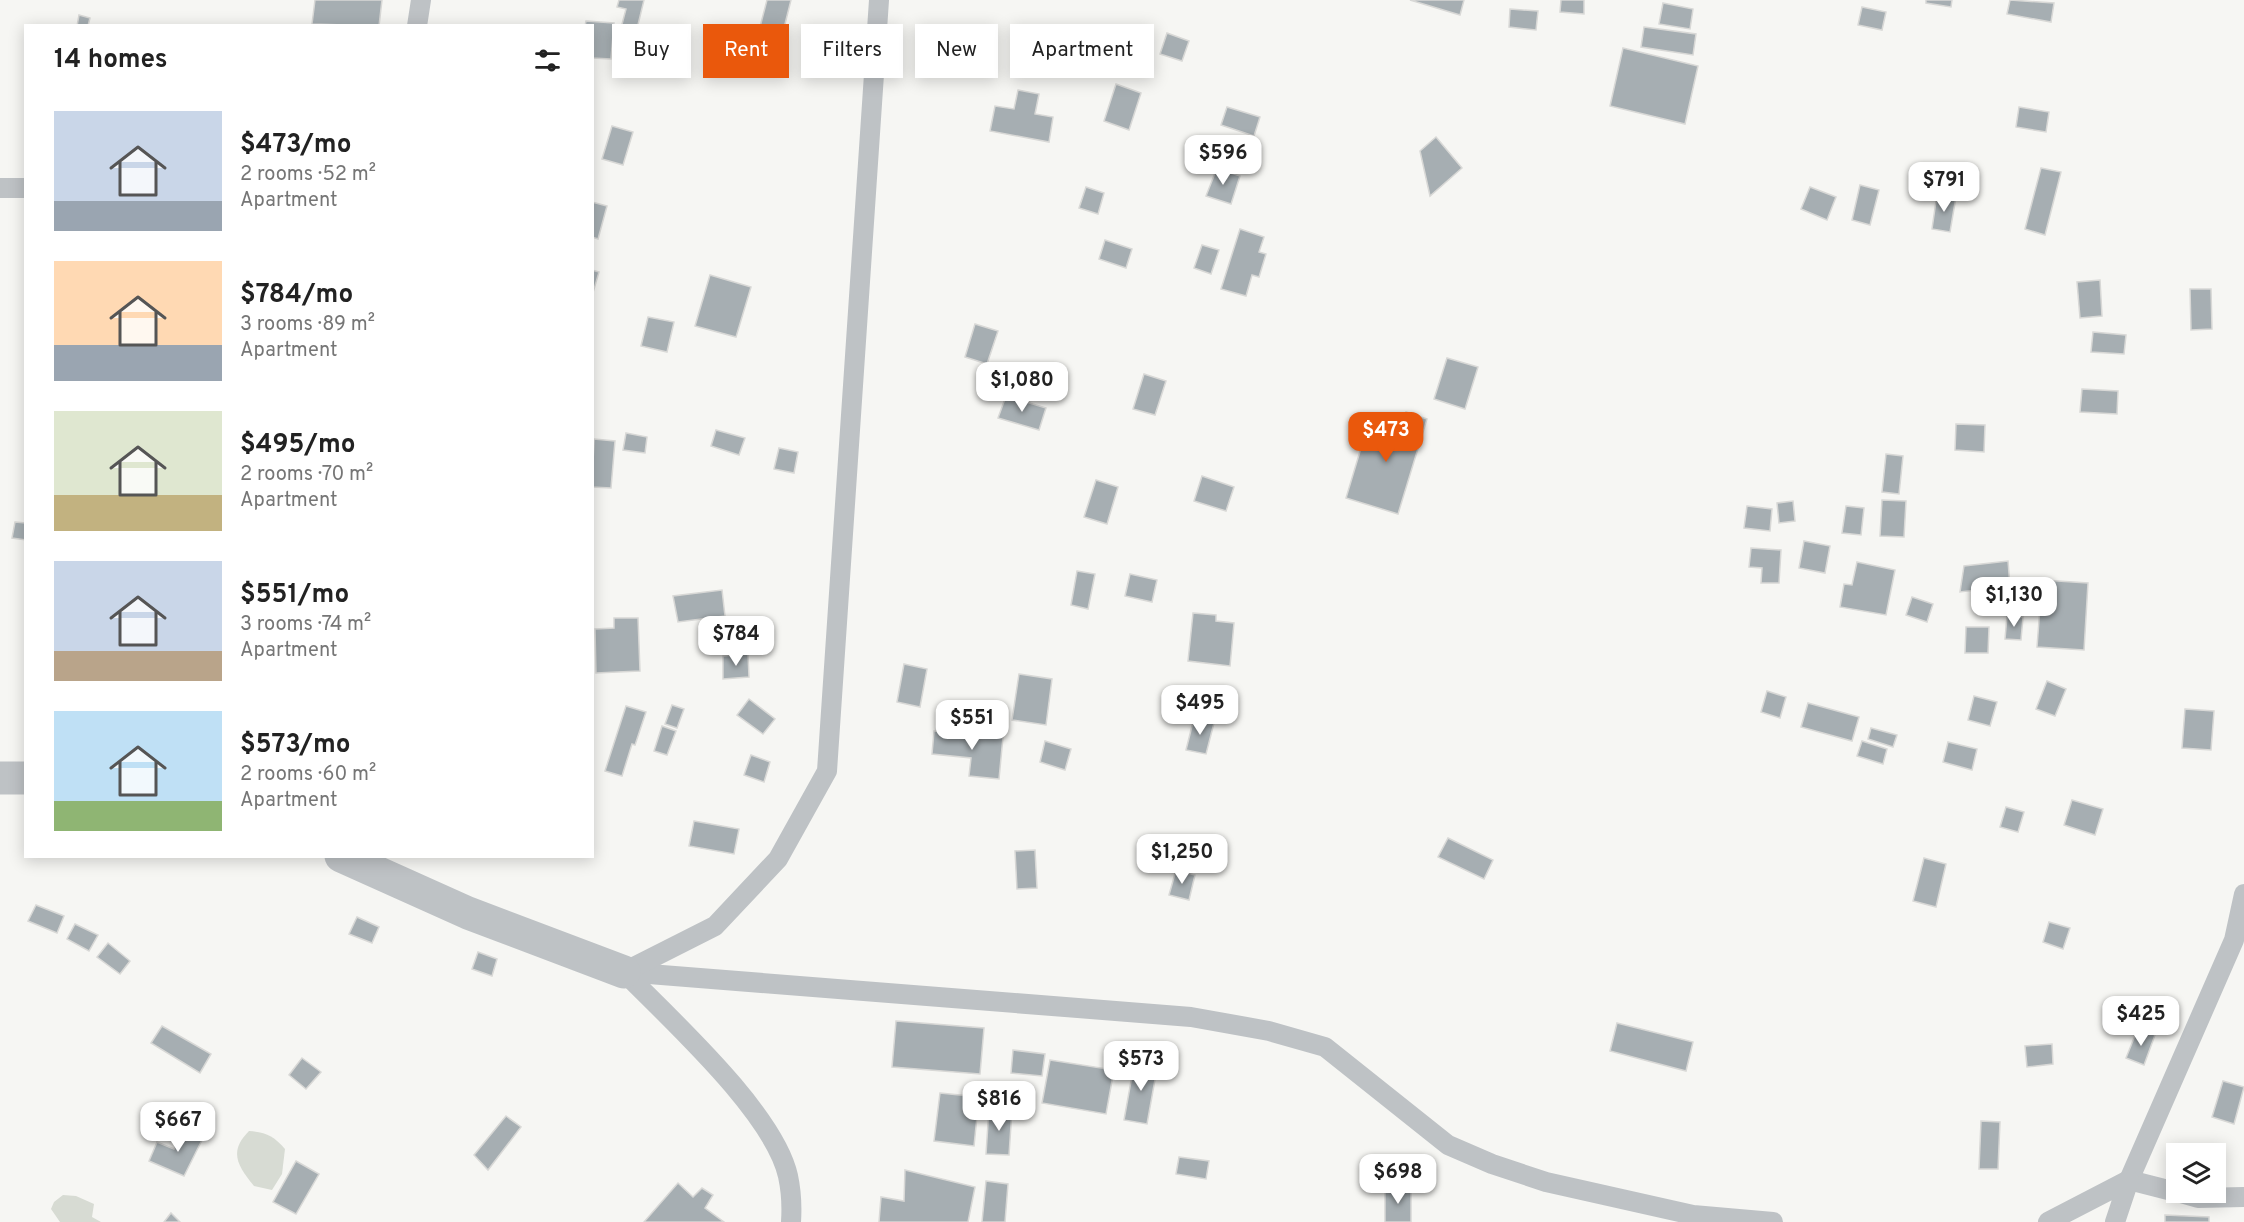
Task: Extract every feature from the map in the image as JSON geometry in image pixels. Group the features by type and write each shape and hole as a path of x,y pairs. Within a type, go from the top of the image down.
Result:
{"street":[{"path":"0,778 24,778"},
{"path":"345,858 468,913 624,972"}],"lane":[{"path":"417,24 421,0"},
{"path":"624,972 715,926 778,859 827,771 879,0"},
{"path":"0,188 24,188"},
{"path":"2115,1222 2129,1180 2234,940 2244,894"},
{"path":"624,972 736,1089 770,1134 788,1175 791,1222"},
{"path":"624,972 1191,1017 1269,1031 1325,1047 1448,1145 1492,1164 1546,1182 1693,1215 1773,1222"},
{"path":"2048,1222 2129,1180 2166,1189"},
{"path":"2226,1197 2244,1197"}],"shaded area":[{"path":"249,1131 269,1136 285,1149 282,1174 272,1190 254,1186 240,1165 237,1152"},
{"path":"63,1195 76,1196 94,1204 92,1217 101,1222 60,1222 51,1209 54,1202"}],"building":[{"path":"315,0 382,0 379,24 312,24"},
{"path":"619,0 644,0 638,24 622,24 626,9 617,7"},
{"path":"767,0 791,0 785,24 761,24"},
{"path":"1410,0 1464,0 1460,15"},
{"path":"1561,0 1584,0 1584,14 1560,12"},
{"path":"1926,0 1952,0 1951,7 1926,3"},
{"path":"2010,0 2054,3 2051,22 2007,14"},
{"path":"1663,3 1693,9 1690,29 1659,24"},
{"path":"1862,7 1886,12 1882,30 1858,25"},
{"path":"1510,9 1538,11 1536,30 1509,27"},
{"path":"79,15 90,18 88,24 77,24"},
{"path":"586,21 614,23 612,24 611,59 594,58 594,24 585,24"},
{"path":"1644,27 1696,34 1693,55 1641,47"},
{"path":"1167,33 1189,41 1182,61 1160,54"},
{"path":"1623,48 1698,66 1685,124 1610,106"},
{"path":"1116,84 1141,93 1129,130 1104,121"},
{"path":"1018,90 1039,94 1035,114 1053,117 1049,142 990,131 995,106 1014,109"},
{"path":"1227,107 1260,117 1254,136 1221,125"},
{"path":"2019,107 2049,112 2046,132 2016,127"},
{"path":"612,126 633,132 623,165 602,159"},
{"path":"1436,137 1462,168 1430,196 1420,151"},
{"path":"1217,168 1240,176 1231,204 1206,196"},
{"path":"2041,168 2061,172 2045,235 2025,229"},
{"path":"1860,185 1879,190 1870,225 1852,220"},
{"path":"1086,187 1104,193 1098,214 1079,208"},
{"path":"1810,187 1836,197 1827,220 1801,209"},
{"path":"1937,194 1956,197 1950,232 1932,229"},
{"path":"594,203 607,206 598,239 594,238"},
{"path":"1240,229 1264,237 1259,252 1266,254 1259,277 1252,275 1246,296 1221,289"},
{"path":"1105,240 1132,249 1126,268 1099,259"},
{"path":"1202,245 1219,250 1211,274 1194,268"},
{"path":"594,271 599,272 594,289"},
{"path":"710,275 751,287 736,337 695,326"},
{"path":"2100,280 2102,316 2080,318 2077,282"},
{"path":"2190,289 2211,289 2212,329 2191,330"},
{"path":"648,317 674,322 667,352 641,346"},
{"path":"975,324 998,331 987,364 965,357"},
{"path":"2093,332 2126,335 2124,354 2091,352"},
{"path":"1447,358 1478,367 1465,409 1434,399"},
{"path":"1144,374 1166,381 1155,415 1133,409"},
{"path":"2082,389 2118,391 2117,414 2080,412"},
{"path":"1006,396 1046,408 1039,430 998,418"},
{"path":"1406,412 1427,419 1398,514 1346,498 1370,418 1401,427"},
{"path":"1956,424 1985,425 1984,452 1955,450"},
{"path":"716,430 745,438 739,455 711,446"},
{"path":"626,433 647,437 645,453 623,450"},
{"path":"594,439 615,441 611,488 594,487"},
{"path":"779,448 798,452 794,473 774,469"},
{"path":"1886,454 1903,456 1899,494 1882,492"},
{"path":"1202,476 1234,487 1226,511 1194,501"},
{"path":"1096,480 1118,487 1107,524 1084,517"},
{"path":"1882,500 1906,501 1904,537 1880,536"},
{"path":"1793,501 1795,521 1779,523 1777,503"},
{"path":"1747,506 1772,509 1770,531 1744,528"},
{"path":"1846,506 1864,508 1861,535 1842,533"},
{"path":"15,522 24,523 24,540 12,538"},
{"path":"1804,541 1830,546 1825,573 1799,568"},
{"path":"1751,548 1781,550 1779,583 1761,583 1762,568 1749,567"},
{"path":"2008,561 2010,586 1960,592 1964,566"},
{"path":"1857,562 1895,570 1886,615 1840,607 1844,584 1852,585"},
{"path":"1077,571 1095,574 1088,609 1071,605"},
{"path":"1130,574 1157,580 1152,602 1125,596"},
{"path":"2042,580 2088,583 2084,650 2037,647"},
{"path":"722,590 725,616 678,622 673,596"},
{"path":"1912,597 1933,604 1927,622 1906,615"},
{"path":"1193,613 1216,615 1216,621 1234,623 1230,666 1188,661"},
{"path":"2007,616 2023,617 2021,640 2005,639"},
{"path":"614,618 638,618 640,671 596,673 595,629 614,628"},
{"path":"1966,627 1989,627 1988,653 1965,653"},
{"path":"748,654 749,677 723,679 723,656"},
{"path":"904,664 927,669 920,707 897,702"},
{"path":"1019,674 1052,679 1046,725 1012,720"},
{"path":"2047,681 2066,689 2055,716 2036,709"},
{"path":"1767,691 1786,697 1780,718 1761,712"},
{"path":"1974,696 1997,702 1990,726 1968,720"},
{"path":"749,699 775,719 763,734 737,715"},
{"path":"955,703 977,709 972,726 950,720"},
{"path":"1808,703 1859,717 1852,741 1801,727"},
{"path":"672,705 684,709 677,728 665,724"},
{"path":"626,706 646,712 635,745 632,744 622,776 605,771"},
{"path":"2185,709 2214,711 2211,750 2182,748"},
{"path":"1194,718 1214,723 1206,754 1186,750"},
{"path":"662,726 676,731 667,755 654,751"},
{"path":"1871,728 1897,735 1893,747 1868,739"},
{"path":"934,731 1003,737 999,779 969,776 971,758 932,754"},
{"path":"1045,741 1071,749 1065,770 1040,762"},
{"path":"1862,741 1887,749 1883,764 1857,756"},
{"path":"1948,742 1977,749 1972,770 1943,762"},
{"path":"751,755 770,762 764,782 744,775"},
{"path":"2072,800 2103,809 2095,835 2064,825"},
{"path":"2006,807 2024,812 2018,832 2000,827"},
{"path":"694,821 739,829 734,854 689,846"},
{"path":"1448,838 1493,860 1484,879 1438,857"},
{"path":"1035,850 1037,888 1017,889 1015,851"},
{"path":"1924,858 1946,864 1936,907 1913,901"},
{"path":"1176,870 1195,875 1189,900 1169,895"},
{"path":"36,905 64,916 57,933 28,921"},
{"path":"357,917 379,927 372,943 349,934"},
{"path":"2049,922 2070,928 2063,949 2043,942"},
{"path":"75,924 98,935 89,951 67,939"},
{"path":"108,943 130,961 120,974 97,957"},
{"path":"478,952 497,959 492,976 472,969"},
{"path":"896,1021 984,1028 980,1074 892,1067"},
{"path":"1617,1023 1693,1042 1686,1071 1610,1051"},
{"path":"162,1026 211,1054 200,1073 151,1043"},
{"path":"2138,1028 2155,1035 2144,1065 2126,1058"},
{"path":"2052,1044 2053,1064 2027,1067 2025,1046"},
{"path":"1013,1050 1045,1054 1042,1076 1011,1073"},
{"path":"302,1058 321,1072 306,1089 289,1075"},
{"path":"1135,1059 1158,1063 1147,1124 1124,1120"},
{"path":"1050,1060 1114,1070 1106,1114 1042,1103"},
{"path":"2223,1081 2244,1087 2234,1124 2212,1117"},
{"path":"940,1093 979,1097 974,1146 934,1141"},
{"path":"989,1108 1012,1110 1009,1155 986,1154"},
{"path":"506,1116 521,1127 488,1170 474,1155"},
{"path":"1981,1121 2000,1122 1998,1169 1979,1169"},
{"path":"183,1128 204,1136 184,1176 149,1161 157,1142 174,1149"},
{"path":"1179,1157 1209,1161 1206,1179 1176,1174"},
{"path":"296,1161 319,1174 296,1214 273,1202"},
{"path":"905,1170 975,1187 968,1222 879,1222 881,1197 904,1201"},
{"path":"986,1181 1008,1184 1005,1222 982,1222"},
{"path":"678,1183 693,1197 702,1188 713,1195 705,1208 724,1222 644,1222"},
{"path":"1411,1188 1411,1222 1385,1222 1385,1189"},
{"path":"171,1213 180,1222 164,1222"},
{"path":"2165,1215 2209,1217 2209,1222 2165,1222"}]}
